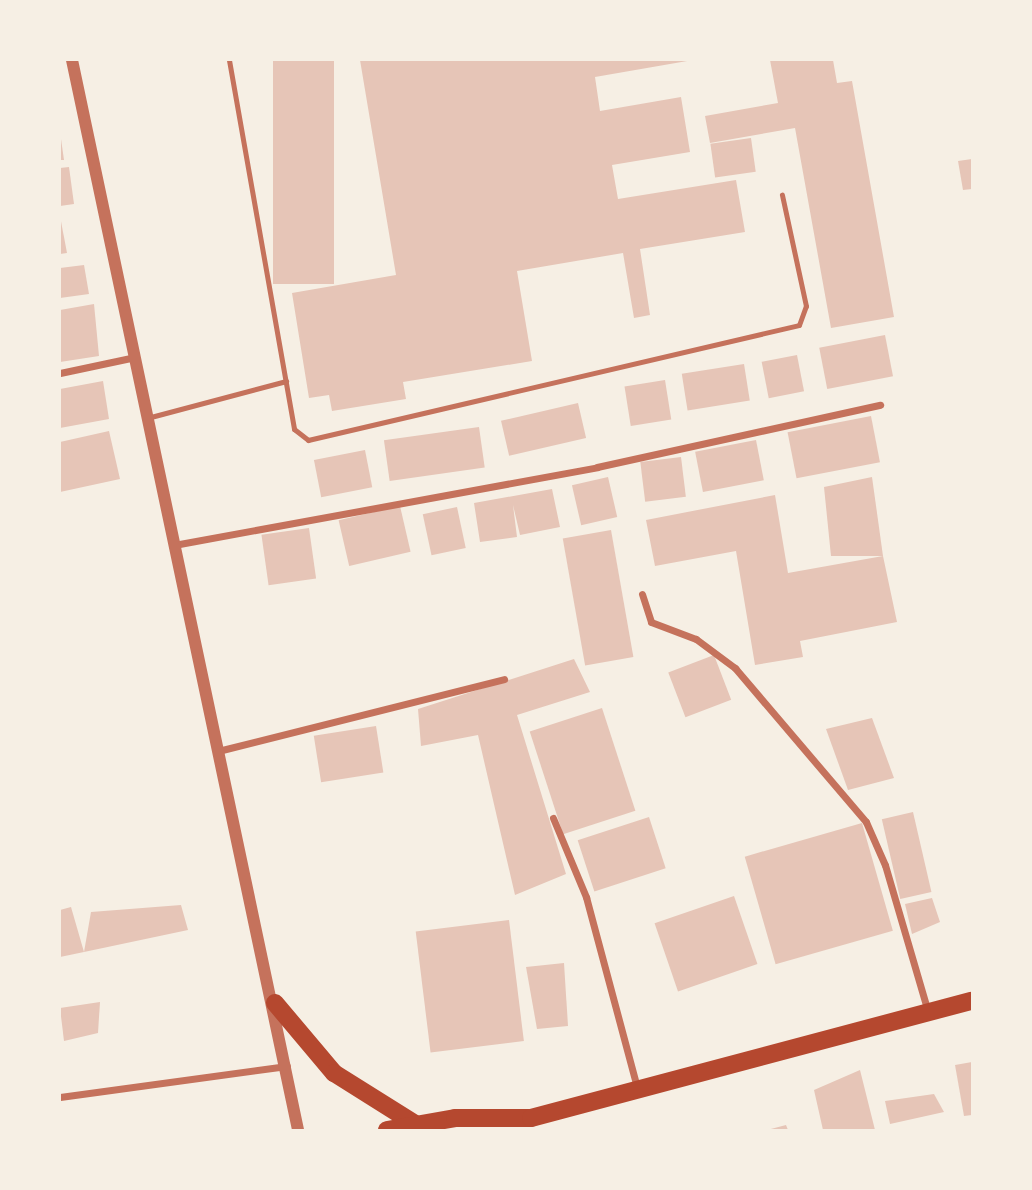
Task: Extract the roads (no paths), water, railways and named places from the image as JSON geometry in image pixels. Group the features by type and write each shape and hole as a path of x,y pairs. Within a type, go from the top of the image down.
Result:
{"main road":[{"path":"387,1130 417,1125 525,1124 637,1087 972,1001"},
{"path":"275,1003 334,1073 417,1125"}],"street":[{"path":"72,60 218,751 275,1003 298,1130"},
{"path":"60,373 135,358"},
{"path":"174,546 597,467 880,405"},
{"path":"642,594 652,622 696,639 735,668 866,822 885,865 928,1013"},
{"path":"218,751 503,679"},
{"path":"553,818 586,897 637,1087"},
{"path":"60,1097 287,1066"}],"lane":[{"path":"229,60 294,429 308,440 779,334 799,326 806,306 782,195"},
{"path":"147,418 286,381"}]}
